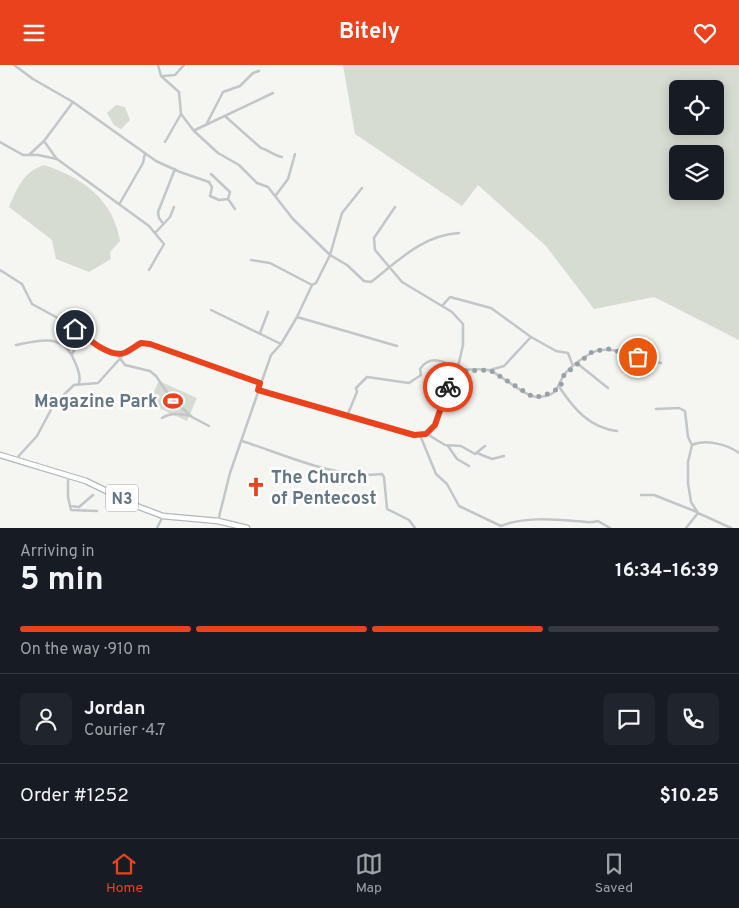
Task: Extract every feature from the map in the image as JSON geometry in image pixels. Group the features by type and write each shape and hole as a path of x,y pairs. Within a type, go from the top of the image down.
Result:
{"main road":[{"name":"N3","path":"0,455 86,481 139,507 163,516 218,521 247,528"}],"street":[{"path":"14,65 33,79 73,102 145,153 175,169 209,182 212,187 210,196 228,199"},
{"path":"158,65 161,75 179,92 181,114 194,131 218,153 239,165 257,183 268,187 293,219 330,255 342,261 364,281 371,282 393,263 425,242 444,234 459,233"},
{"path":"161,75 175,75 184,65"},
{"path":"205,127 223,92 240,86 254,73 259,71"},
{"path":"194,131 198,131 272,93"},
{"path":"28,157 44,141 73,102"},
{"path":"165,142 181,114"},
{"path":"226,117 262,148 268,149 277,156 282,157"},
{"path":"44,141 57,159 90,186 120,203 155,233 164,244 149,269"},
{"path":"0,142 28,157 38,155 57,159"},
{"path":"120,203 143,163 145,153"},
{"path":"276,195 288,179 295,154"},
{"path":"162,222 158,212 175,169"},
{"path":"211,174 230,192 228,199"},
{"path":"218,521 230,473 271,355 281,344 297,317 312,285 316,283 330,255 342,213 362,188"},
{"path":"228,199 235,209"},
{"path":"155,233 162,222 170,217 174,207"},
{"path":"258,390 389,429 420,435 426,434 435,425 449,384 457,371 463,345 464,327 452,312 412,289 389,268 373,245 374,237 395,207"},
{"path":"251,260 270,263 312,285"},
{"path":"0,270 22,284 32,304 67,323 104,349 118,354 125,353"},
{"path":"442,306 450,297 491,308 531,337 556,351 568,353 573,366"},
{"path":"211,311 281,344"},
{"path":"260,333 268,312"},
{"path":"297,317 397,346"},
{"path":"72,354 84,335"},
{"path":"347,416 357,392 356,388 367,377 391,382 409,383 421,375 420,369 424,363 433,360 444,361 457,371 490,370 504,366 531,337"},
{"path":"16,345 44,339 57,341 66,346 72,354 80,376 79,383"},
{"path":"66,346 80,340"},
{"path":"16,459 37,436 54,405 74,385 79,383 98,383 125,353 141,343 150,344 260,383"},
{"path":"490,370 533,397 543,396 560,388 564,375 573,366 590,353 600,350 627,353 661,363"},
{"path":"118,354 126,365 150,371 156,376 170,397 192,417"},
{"path":"578,364 608,388"},
{"path":"560,388 577,413 606,430 617,431"},
{"path":"656,409 683,409 692,445 688,462 688,483 691,502 698,513"},
{"path":"162,418 167,415 180,413 209,426"},
{"path":"426,434 448,446 456,459 469,466"},
{"path":"420,435 436,475 447,485 459,506 468,511 501,526 514,521 578,521 587,524 598,521 610,528"},
{"path":"242,441 324,468 365,476 382,474 384,477 386,509 408,520 415,528"},
{"path":"692,445 699,442 715,443 739,453"},
{"path":"448,446 461,445 472,453 492,459 504,456"},
{"path":"477,453 485,446"},
{"path":"68,476 70,506 73,511 97,511"},
{"path":"70,506 81,506 93,495"},
{"path":"641,495 654,495 731,528"},
{"path":"686,528 698,513"},
{"path":"157,528 163,516"}],"shaded area":[{"path":"343,65 739,65 739,340 654,297 594,309 546,246 478,185 462,206 355,134"},
{"path":"116,105 125,107 130,120 121,129 114,125 107,113"},
{"path":"44,165 71,176 83,184 94,192 111,213 120,241 110,252 111,259 89,272 56,259 52,240 9,207 18,187 26,176"},
{"name":"Magazine Park","path":"159,381 197,398 187,421 148,403"}],"way so far":[{"path":"448,387 457,371 490,370 529,395 538,397 560,388 564,375 593,351 609,349 638,357"}],"place":[{"name":"Magazine Park","path":"173,401"},
{"name":"The Church of Pentecost","path":"256,487"}],"route":[{"path":"75,329 104,349 118,354 125,353 141,343 150,344 196,362 260,383 258,390 334,411 366,423 414,435 426,434 435,425 448,387"}]}
